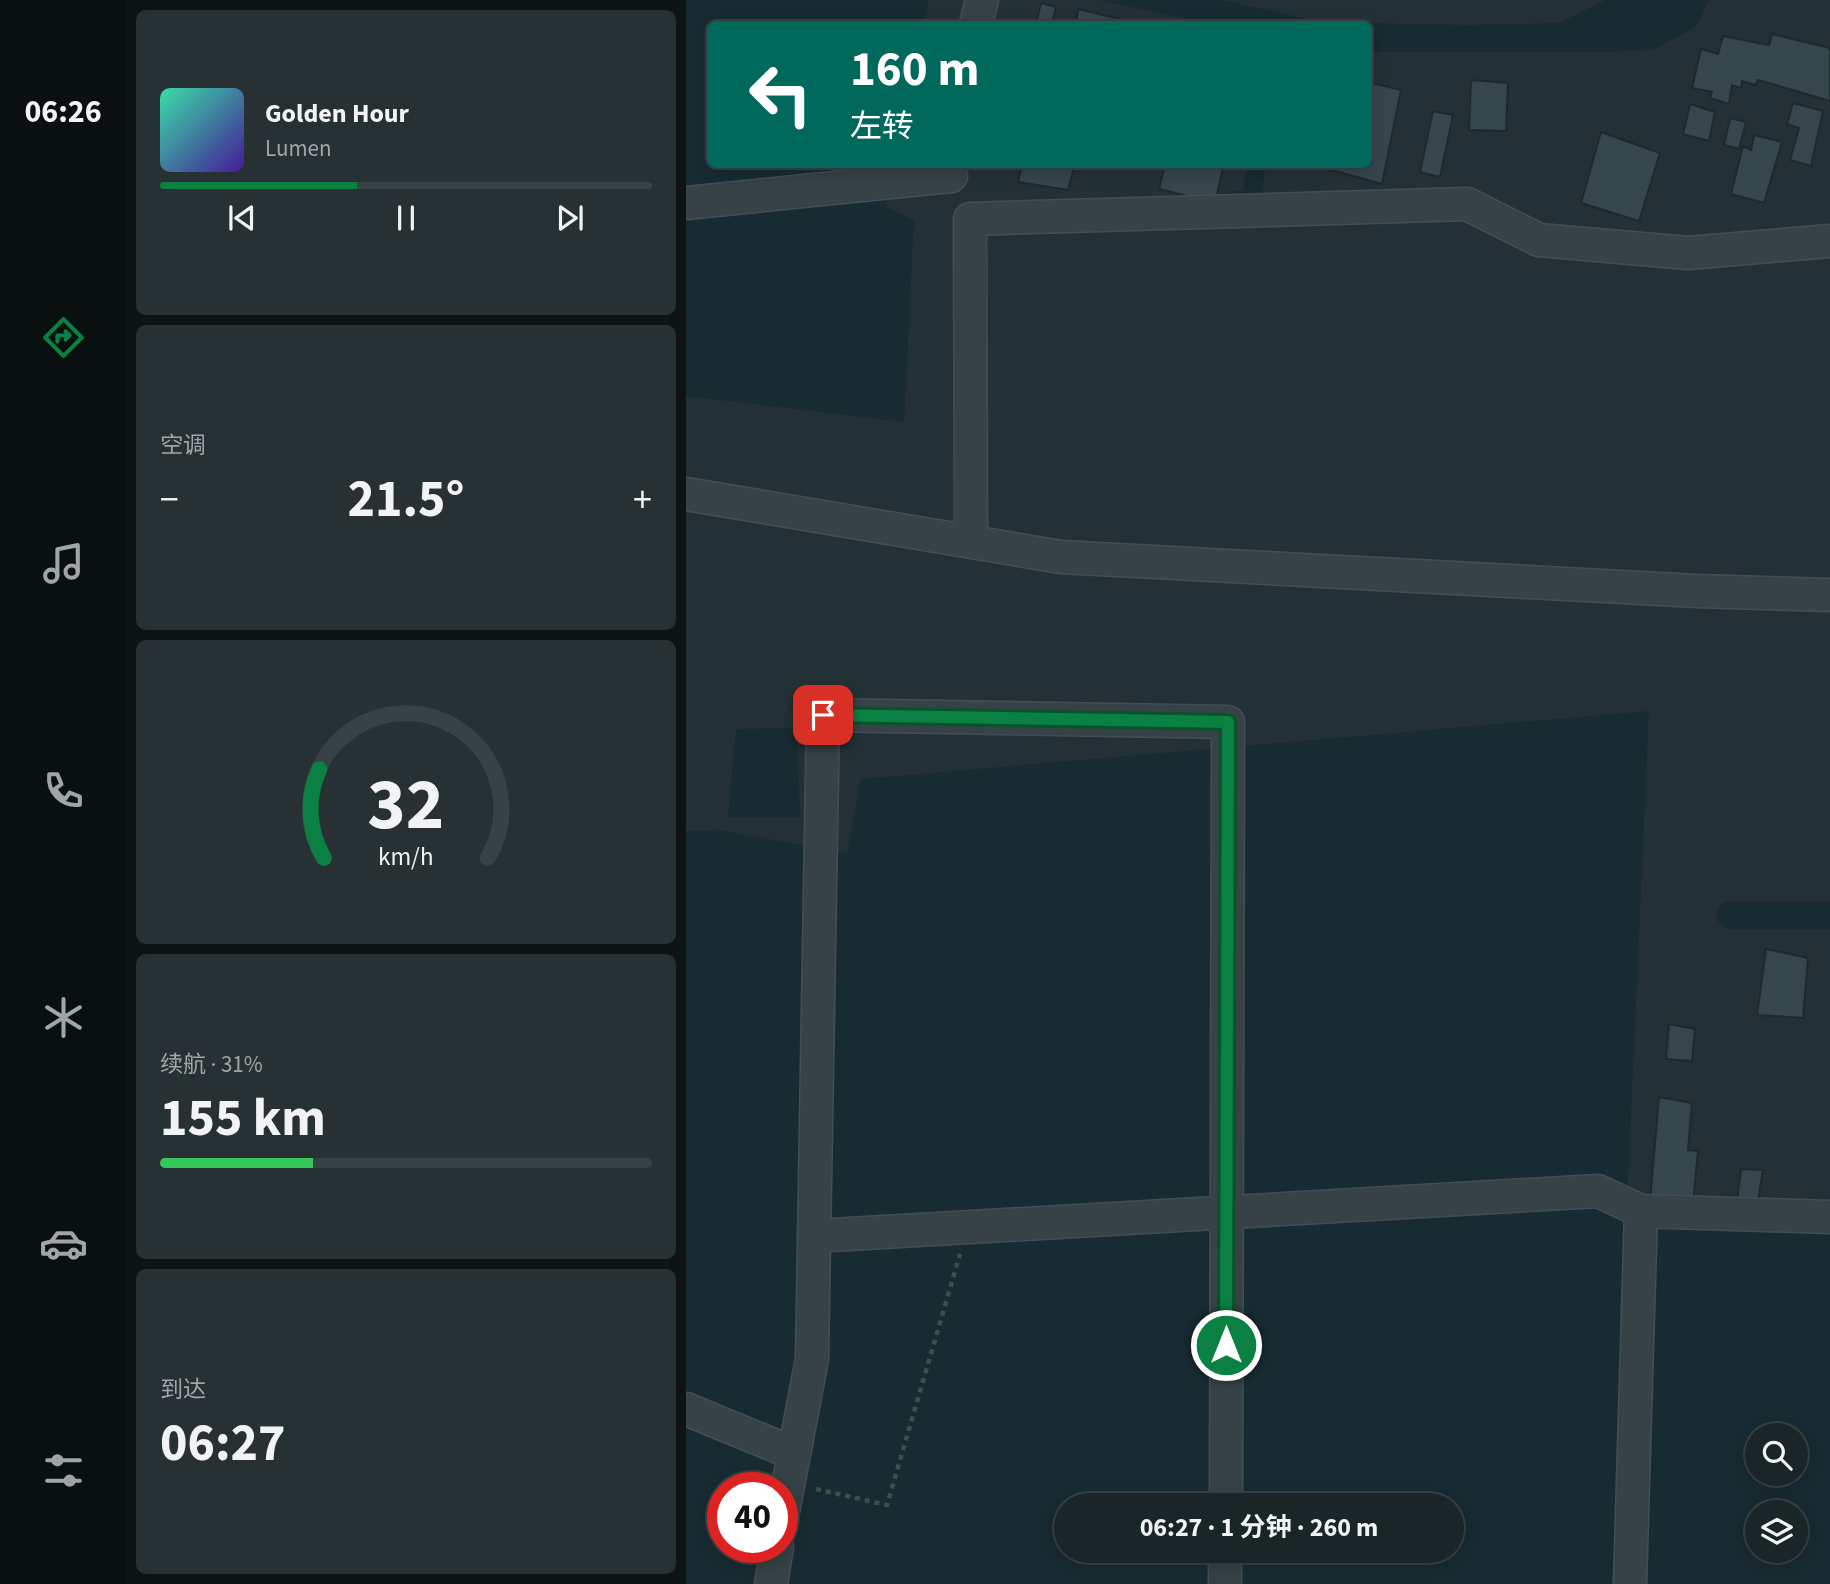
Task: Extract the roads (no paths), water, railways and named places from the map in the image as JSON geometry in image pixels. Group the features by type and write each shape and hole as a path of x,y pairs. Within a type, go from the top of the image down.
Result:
{"street":[{"path":"968,21 972,0"},
{"path":"977,21 982,0"},
{"path":"686,203 951,168 970,219 971,542"},
{"path":"970,219 1467,204 1539,240 1688,253 1830,241"},
{"path":"686,494 1061,557 1697,591 1830,595"},
{"path":"790,1472 812,1359 823,715 1228,722 1226,1493"},
{"path":"814,1236 1598,1191 1641,1211 1830,1217"},
{"path":"1630,1584 1641,1211"},
{"path":"686,1409 791,1468"},
{"path":"771,1584 774,1563"},
{"path":"1225,1563 1225,1584"}],"water":[{"path":"686,0 929,0 925,21 707,21 707,168 894,168 886,207 914,220 904,422 686,396"},
{"path":"1098,0 1221,0 1317,21 1198,21"},
{"path":"1606,0 1709,0 1697,26 1653,50 1372,52 1372,23 1560,23"},
{"path":"1247,168 1265,168 1262,197 1226,207 1225,192 1243,190"},
{"path":"1649,711 1626,1225 1830,1232 1830,1584 686,1584 686,831 718,830 847,853 861,779"},
{"path":"797,728 800,817 728,817 736,729"}],"waterway":[{"path":"1731,915 1830,915"}]}
